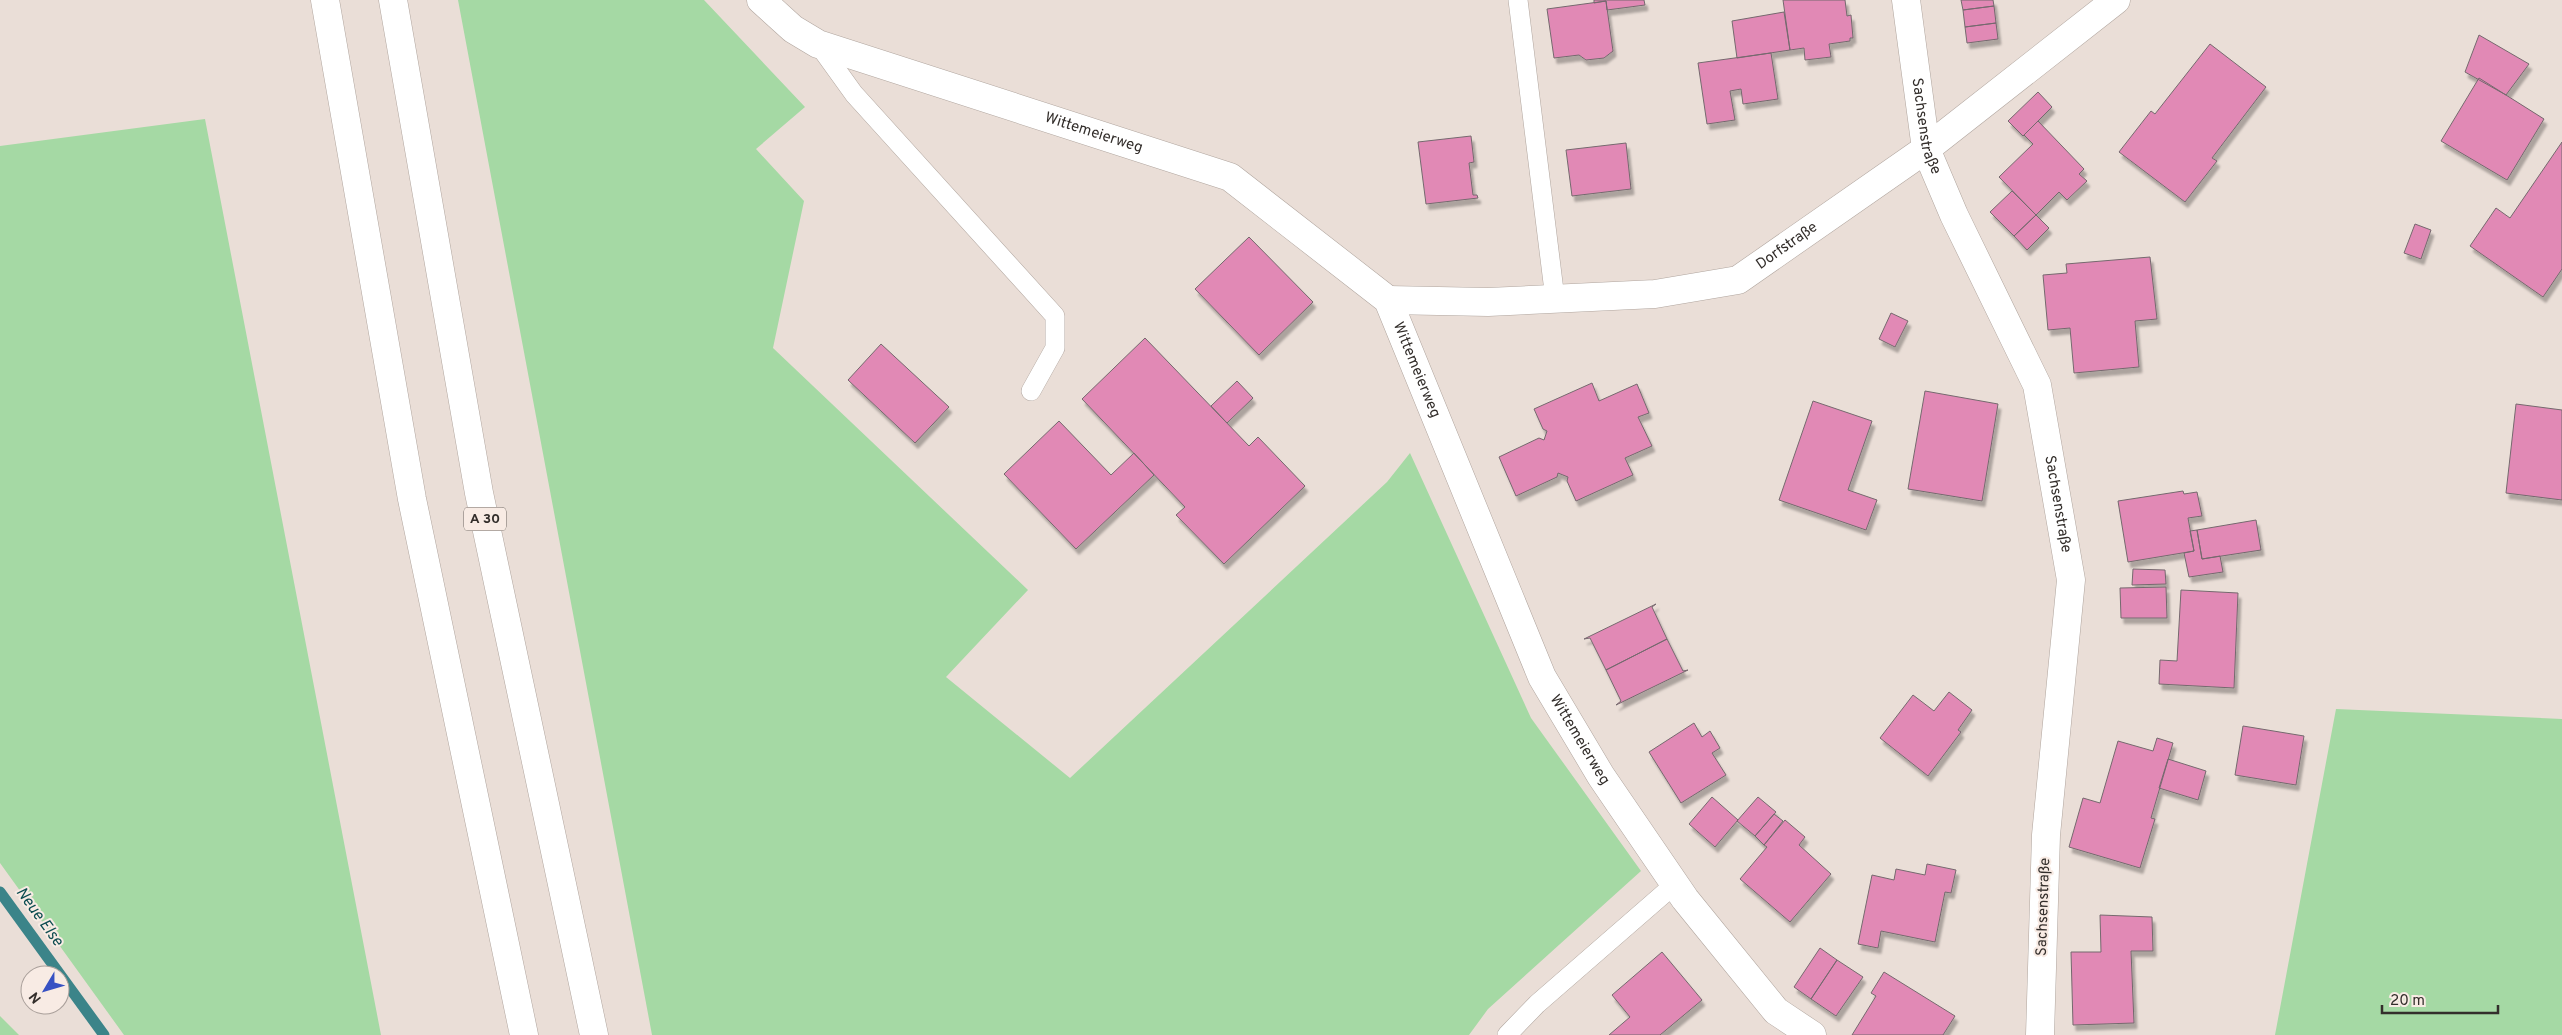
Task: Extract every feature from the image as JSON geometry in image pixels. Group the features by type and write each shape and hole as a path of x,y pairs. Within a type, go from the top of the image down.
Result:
{"main road":[{"path":"325,0 412,499 524,1035"},
{"name":"A 30","path":"393,0 480,492 594,1035"},
{"name":"Wittemeierweg","path":"761,0 793,29 818,44 1230,177 1388,300 1542,677 1602,776 1675,884 1776,1011 1812,1035"},
{"name":"Sachsenstraße","path":"1906,0 1926,149 1954,215 2037,385 2071,580 2046,835 2040,1035"},
{"name":"Dorfstraße","path":"1388,300 1488,302 1655,294 1738,280 1926,149 2116,0"}],"lane":[{"path":"1518,0 1555,299"},
{"path":"818,44 854,94 1055,316 1055,348 1031,391"},
{"path":"1507,1035 1537,1004 1675,884"}],"green space":[{"path":"458,0 704,0 805,107 756,149 804,201 773,348 1028,590 946,677 1070,778 1387,482 1410,453 1531,718 1641,871 1488,1009 1469,1035 652,1035"},
{"path":"205,119 381,1035 124,1035 0,863 0,146"},
{"path":"2336,709 2562,719 2562,1035 2275,1035"},
{"path":"0,1016 19,1035 0,1035"}],"building":[{"path":"1594,0 1644,0 1645,5 1607,10 1606,1 1594,3"},
{"path":"1783,0 1845,0 1847,16 1851,15 1853,38 1850,38 1850,41 1829,44 1831,57 1805,60 1804,48 1790,50"},
{"path":"1961,0 1993,0 1994,6 1963,10"},
{"path":"1606,1 1613,51 1604,58 1586,60 1579,55 1554,58 1547,9"},
{"path":"1994,6 1996,23 1965,27 1963,10"},
{"path":"1784,12 1790,50 1737,58 1732,21"},
{"path":"1996,23 1998,39 1967,43 1965,27"},
{"path":"2479,35 2529,64 2506,95 2465,72"},
{"path":"2210,44 2266,87 2212,158 2217,161 2185,202 2119,152 2151,111 2155,114"},
{"path":"1771,53 1778,99 1743,104 1741,89 1730,91 1735,120 1707,124 1698,63"},
{"path":"2479,78 2544,119 2507,180 2441,141"},
{"path":"2038,92 2052,107 2023,136 2008,121"},
{"path":"2038,121 2084,169 2079,174 2087,181 2067,200 2059,192 2036,215 1999,177 2033,144 2024,135"},
{"path":"1471,136 1474,162 1469,163 1473,195 1477,195 1478,198 1426,204 1418,142"},
{"path":"2562,142 2562,269 2543,297 2470,246 2496,208 2510,218"},
{"path":"1626,143 1631,189 1572,196 1566,150"},
{"path":"2012,191 2036,215 2014,236 1990,212"},
{"path":"2036,215 2049,228 2027,250 2014,236"},
{"path":"2415,224 2431,230 2421,259 2404,253"},
{"path":"1249,237 1313,302 1259,355 1195,289"},
{"path":"2150,257 2157,319 2135,321 2139,367 2074,373 2070,328 2048,330 2043,275 2067,273 2066,264"},
{"path":"1891,313 1908,321 1895,347 1879,339"},
{"path":"1145,338 1249,446 1258,437 1305,486 1224,564 1176,515 1185,507 1082,399"},
{"path":"881,344 949,407 915,443 848,380"},
{"path":"1237,381 1253,398 1227,423 1211,406"},
{"path":"1592,383 1599,401 1637,384 1649,413 1638,417 1652,446 1625,458 1633,475 1576,501 1567,481 1568,477 1558,473 1557,477 1516,496 1499,457 1539,438 1544,440 1547,431 1543,429 1534,409"},
{"path":"1925,391 1998,404 1982,501 1908,489"},
{"path":"1813,401 1872,421 1848,490 1877,500 1866,530 1779,500"},
{"path":"2516,404 2562,410 2562,500 2506,493"},
{"path":"1059,421 1111,475 1134,453 1154,475 1076,549 1004,474"},
{"path":"2183,491 2184,494 2197,492 2202,516 2188,518 2194,551 2128,562 2118,501"},
{"path":"2256,520 2261,550 2202,559 2197,530"},
{"path":"2197,530 2202,559 2220,556 2223,572 2189,577 2184,553 2194,551 2190,531"},
{"path":"2133,569 2165,570 2166,584 2132,585"},
{"path":"2166,587 2167,618 2121,618 2120,588"},
{"path":"2181,590 2238,593 2234,688 2159,684 2160,660 2177,661"},
{"path":"1656,604 1652,607 1667,639 1606,670 1590,638 1584,639"},
{"path":"1667,639 1683,671 1688,670 1616,705 1621,701 1606,670"},
{"path":"1949,692 1972,710 1958,730 1961,732 1928,776 1880,738 1913,695 1934,711"},
{"path":"1694,723 1702,737 1710,731 1720,748 1712,753 1726,775 1681,803 1649,752"},
{"path":"2243,726 2304,736 2296,785 2235,775"},
{"path":"2157,738 2173,743 2151,818 2155,819 2140,868 2069,847 2083,798 2100,803 2118,741 2153,751"},
{"path":"2168,759 2206,771 2198,800 2159,788"},
{"path":"1712,797 1738,820 1715,847 1689,824"},
{"path":"1758,797 1776,812 1755,836 1737,821"},
{"path":"1774,814 1783,821 1764,845 1755,836"},
{"path":"1785,820 1805,837 1799,845 1831,874 1790,922 1740,879 1767,847 1764,845"},
{"path":"1927,864 1956,870 1951,893 1945,892 1935,942 1881,931 1878,948 1858,944 1872,875 1894,880 1896,869 1925,875"},
{"path":"2100,915 2152,917 2153,951 2131,951 2134,1023 2073,1025 2071,952 2101,952"},
{"path":"1820,948 1837,960 1811,999 1794,987"},
{"path":"1662,952 1702,1000 1660,1035 1609,1035 1630,1017 1612,995"},
{"path":"1837,960 1863,977 1836,1016 1811,999"},
{"path":"1884,972 1955,1016 1943,1035 1852,1035 1876,996 1871,993"}],"waterway":[{"name":"Neue Else","path":"0,892 104,1035"}]}
